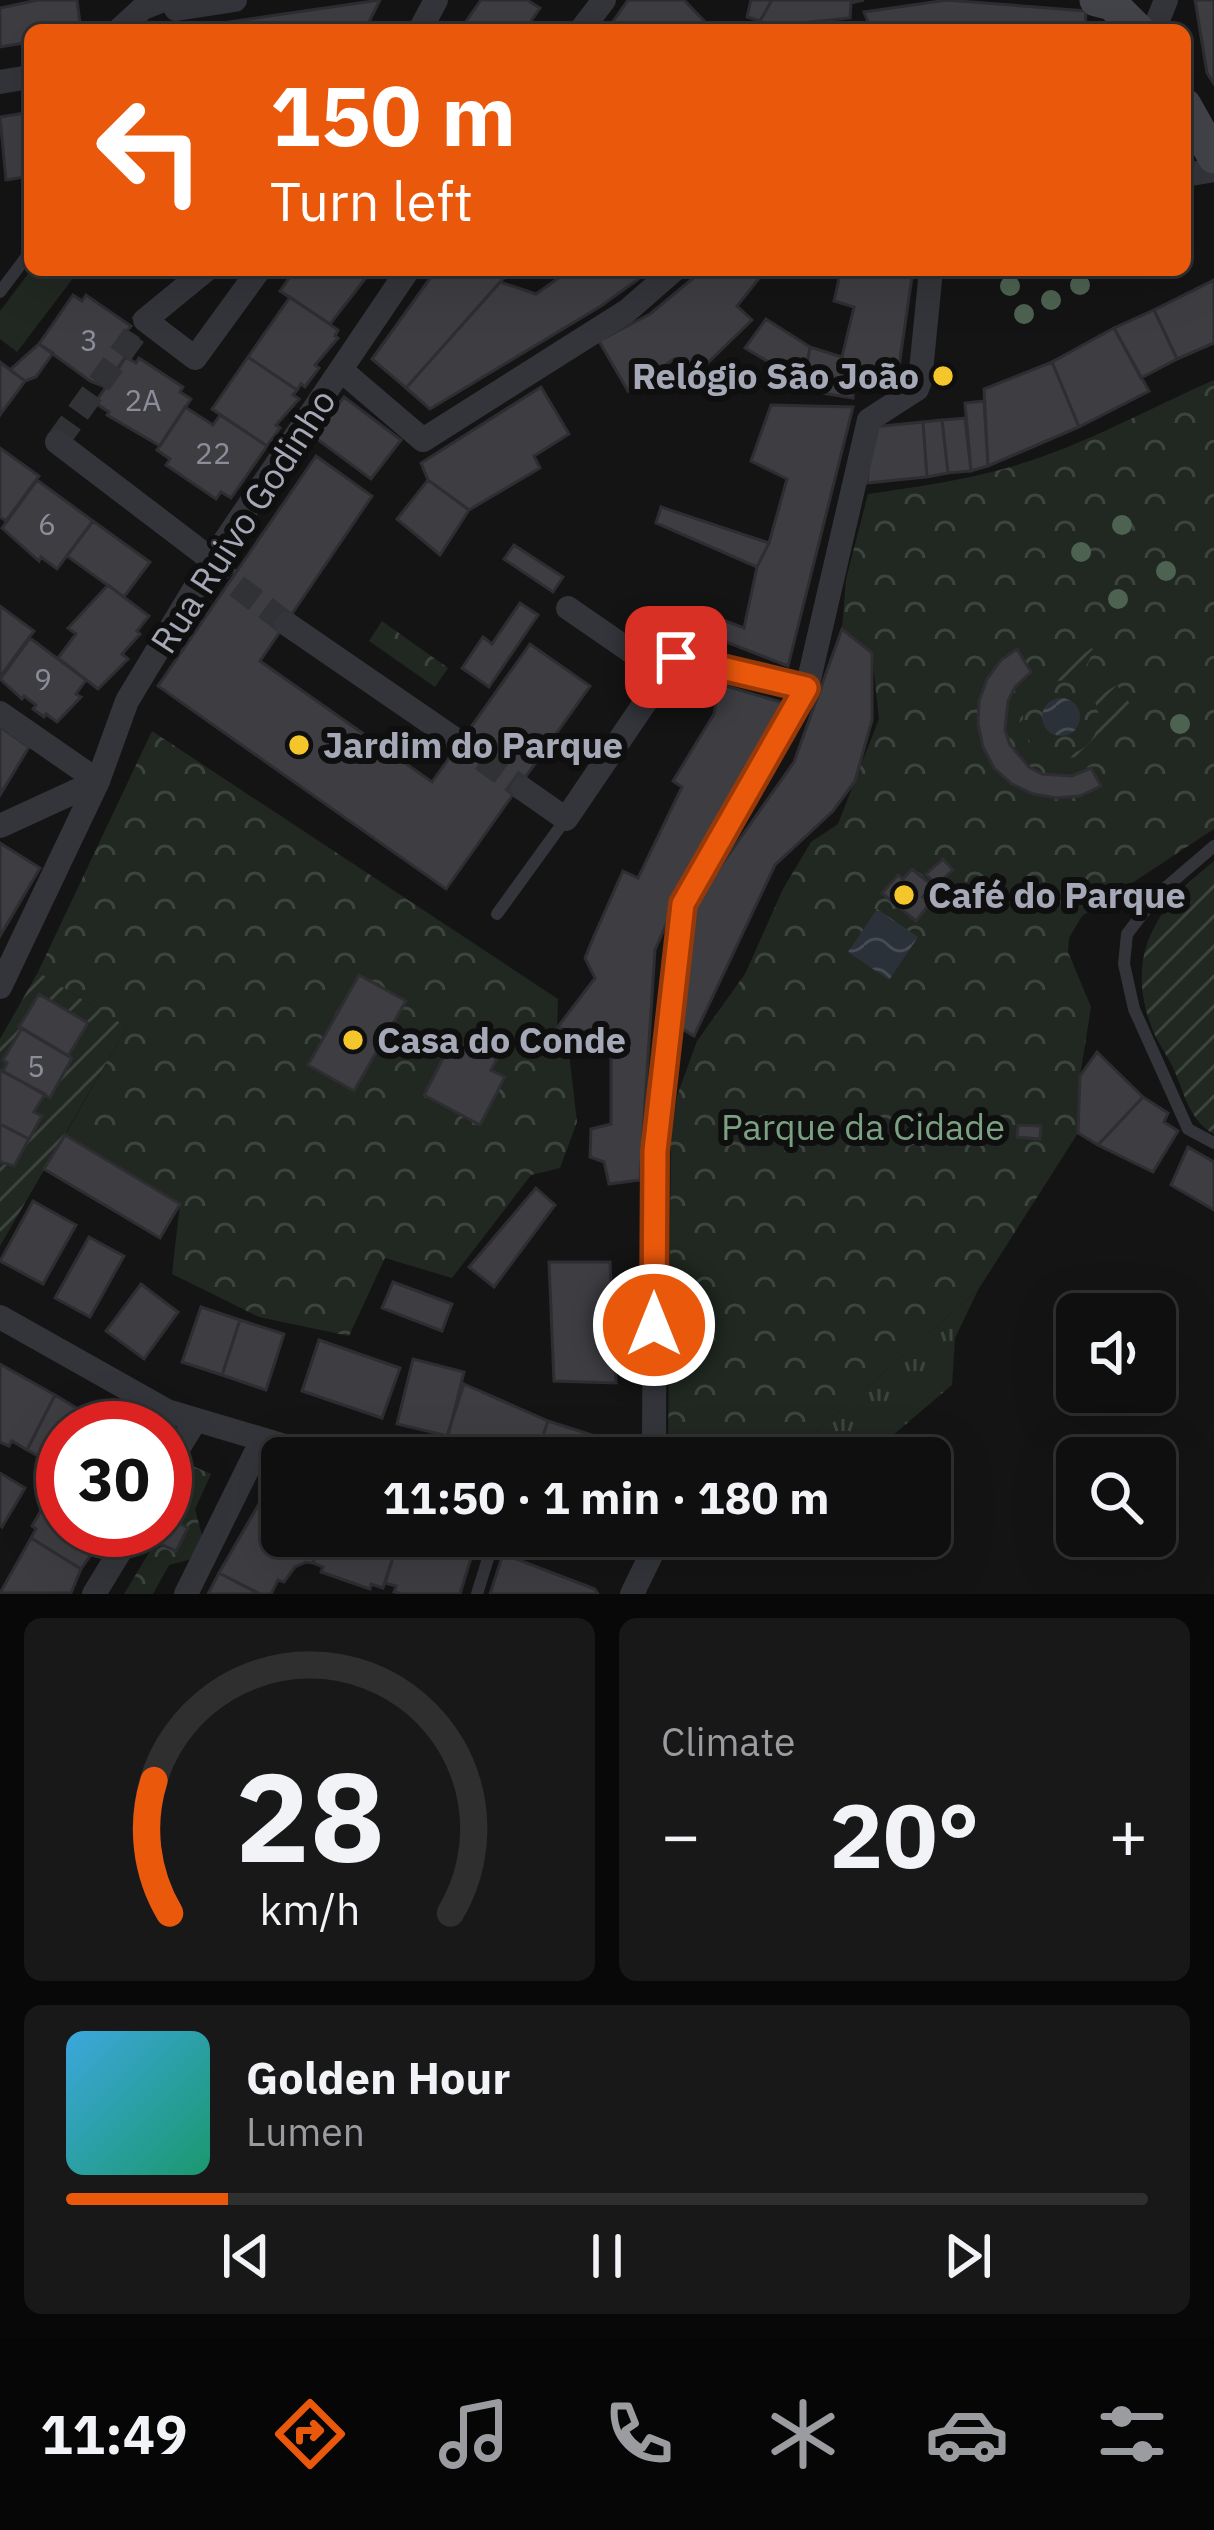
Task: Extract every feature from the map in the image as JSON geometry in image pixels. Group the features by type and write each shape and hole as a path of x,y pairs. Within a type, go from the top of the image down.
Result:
{"main road":[{"path":"1096,0 1112,4 1132,24"},
{"path":"1191,116 1214,157"}],"street":[{"path":"126,24 143,8 172,15 235,0"},
{"path":"586,24 604,0"},
{"path":"199,276 145,320 195,358 255,276"},
{"path":"215,276 242,295"},
{"name":"Rua Ruivo Godinho","path":"0,987 98,781 127,700 212,560 404,276"},
{"path":"341,370 423,440 627,310 667,276"},
{"path":"654,1437 655,1151 683,904 806,688 869,420 917,389 930,276"},
{"path":"57,442 212,560"},
{"path":"568,608 665,675"},
{"path":"287,623 453,739"},
{"path":"523,788 566,819 676,657 806,688"},
{"path":"0,713 98,781"},
{"path":"0,826 98,781"},
{"path":"0,1317 166,1412 261,1440"},
{"path":"192,1426 195,1421"},
{"path":"186,1594 261,1442"},
{"path":"94,1594 117,1557"},
{"path":"632,1594 647,1557"}],"lane":[{"path":"0,292 24,260"},
{"path":"497,914 566,819"},
{"path":"1214,846 1156,895 1127,934 1124,964 1134,1009 1188,1129 1214,1143"},
{"path":"477,1594 488,1557"}],"green space":[{"path":"26,276 74,277 17,352 0,339 0,311"},
{"name":"Parque da Cidade","path":"1214,380 1214,829 1082,916 1069,938 1068,952 1091,1007 1080,1076 1078,1133 978,1290 810,1437 668,1437 671,1137 677,1096 697,1041 745,974 783,889 811,842 838,824 879,719 872,653 842,629 846,579 868,494 972,477 1086,439"},
{"path":"382,621 448,668 435,687 369,641"},
{"path":"1092,648 1077,683 1048,683 1027,701 1023,721 1032,748 1019,724 1027,692"},
{"path":"1117,685 1139,717 1079,757 1049,759 1074,753 1091,741 1098,722 1094,699"},
{"path":"152,731 558,999 557,1028 569,1053 577,1122 560,1168 531,1175 452,1278 385,1258 349,1336 259,1317 172,1274 180,1203 65,1135 127,1027 38,972"},
{"path":"1214,861 1214,1134 1194,1115 1155,1036 1142,979 1150,935 1161,915"},
{"path":"38,972 127,1027 0,1246 0,1039"},
{"path":"978,1290 955,1338 952,1385 891,1437 810,1437"},
{"path":"192,1466 211,1474 195,1509 203,1539 192,1559 169,1565 153,1594 124,1594 146,1557 192,1557"}],"water":[{"path":"1061,698 1074,704 1080,717 1074,730 1061,736 1048,730 1042,717 1048,704"},
{"path":"877,909 918,937 889,980 848,952"}],"building":[{"path":"38,0 77,0 80,24 24,24 24,43 0,47 0,8"},
{"path":"380,0 368,24 215,24"},
{"path":"481,0 527,0 540,8 529,24 464,24"},
{"path":"628,0 684,0 707,24 611,24"},
{"path":"751,0 772,0 760,21 747,17"},
{"path":"772,0 864,0 851,3 850,18 791,24 760,21"},
{"path":"947,0 1086,11 1085,24 869,24 864,12"},
{"path":"1195,0 1214,0 1214,84 1207,73"},
{"path":"24,113 24,177 6,180 0,117"},
{"path":"291,276 367,276 330,324 280,291"},
{"path":"432,276 506,276 406,388 372,359"},
{"path":"562,276 643,276 430,409 406,388 500,282 536,294"},
{"path":"696,276 761,276 737,306 752,320 691,379 674,359 628,391 599,341 650,314"},
{"path":"840,276 912,276 897,380 854,378 842,357 854,307 834,301"},
{"path":"1214,280 1214,343 1177,359 1154,310"},
{"path":"73,295 82,301 86,295 131,326 127,331 138,338 105,387 39,344"},
{"path":"290,297 338,330 338,338 315,365 319,368 297,390 248,357"},
{"path":"1154,310 1177,359 1141,378 1114,328"},
{"path":"766,319 810,347 804,383 745,348"},
{"path":"1114,328 1149,391 1079,427 1052,362"},
{"path":"39,344 53,353 36,377 25,381 10,370"},
{"path":"810,347 842,357 854,378 853,398 803,390"},
{"path":"126,357 136,363 139,358 183,387 180,392 191,399 160,446 95,403"},
{"path":"248,357 297,390 293,395 299,399 276,425 280,428 267,446 212,409"},
{"path":"0,362 25,381 0,415"},
{"path":"1052,362 1079,427 988,466 984,389"},
{"path":"541,387 569,434 534,456 540,468 469,510 428,480 421,463"},
{"path":"344,397 401,440 371,479 313,436"},
{"path":"984,401 988,466 971,471 965,403"},
{"path":"771,405 853,407 788,666 700,632 710,615 744,628 757,567 769,543 787,479 751,461"},
{"path":"185,407 213,425 220,415 267,446 231,498 221,492 216,499 166,465 170,459 157,450"},
{"path":"965,418 971,471 948,473 942,420"},
{"path":"942,420 948,473 927,477 923,422"},
{"path":"923,422 927,477 867,483 872,427"},
{"path":"0,448 39,476 6,521 0,517"},
{"path":"316,456 372,496 260,661 432,782 530,644 590,686 446,889 158,686"},
{"path":"37,480 93,521 57,569 41,557 39,561 2,528"},
{"path":"428,480 469,510 440,555 397,519"},
{"path":"661,507 769,543 757,567 656,523"},
{"path":"93,521 150,562 124,597 67,556"},
{"path":"514,545 563,577 553,592 504,559"},
{"path":"108,585 149,616 122,654 128,659 98,689 58,658 76,634 68,628"},
{"path":"520,603 538,615 489,687 462,668 483,637 492,644"},
{"path":"0,606 34,631 0,677"},
{"path":"842,629 872,653 872,720 855,781 833,811 775,865 694,1036 674,1024 691,908 794,762"},
{"path":"30,638 86,680 76,694 81,697 57,722 33,709 36,705 0,679"},
{"path":"1017,649 1031,672 1008,701 1005,730 1010,745 1042,774 1072,776 1091,768 1101,786 1080,796 1033,794 994,768 983,747 979,701 987,679"},
{"path":"719,684 787,704 676,902 655,950 640,1180 609,1184 604,1162 590,1157 591,1129 611,1124 611,1048 597,1036 557,1028 595,978 585,958 594,936 623,871 638,878 682,787 673,781 714,714"},
{"path":"0,727 29,747 0,795"},
{"path":"0,843 40,868 0,936"},
{"path":"943,859 953,870 936,885 926,874"},
{"name":"Café do Parque","path":"912,869 933,886 923,897 931,902 916,921 882,893 898,875 903,879"},
{"name":"Casa do Conde","path":"359,975 406,1001 354,1091 308,1065"},
{"path":"39,994 88,1023 68,1056 19,1027"},
{"path":"22,1028 72,1058 50,1098 3,1071 7,1063 3,1060"},
{"path":"454,1037 497,1059 491,1070 505,1077 480,1125 424,1095"},
{"path":"1097,1052 1143,1097 1098,1145 1078,1133 1080,1076"},
{"path":"0,1070 45,1094 34,1112 42,1116 29,1139 0,1124"},
{"path":"1143,1097 1168,1113 1164,1122 1178,1131 1153,1172 1098,1145"},
{"path":"0,1124 29,1139 14,1166 0,1162"},
{"path":"1018,1125 1041,1126 1040,1139 1017,1137"},
{"path":"65,1135 180,1204 160,1238 44,1169"},
{"path":"1188,1147 1214,1162 1214,1210 1171,1185"},
{"path":"536,1188 555,1205 494,1287 469,1267"},
{"path":"33,1201 76,1225 43,1284 0,1261"},
{"path":"89,1237 124,1256 90,1317 55,1298"},
{"path":"549,1262 610,1262 616,1383 554,1381"},
{"path":"393,1282 452,1304 442,1331 382,1308"},
{"path":"141,1284 178,1312 144,1359 106,1331"},
{"path":"201,1307 240,1320 222,1375 182,1362"},
{"path":"240,1320 284,1334 266,1390 222,1375"},
{"path":"319,1340 400,1368 382,1418 302,1391"},
{"path":"413,1359 464,1372 448,1436 397,1424"},
{"path":"0,1364 55,1395 52,1401 36,1401 36,1432 27,1450 12,1441 9,1446 0,1442"},
{"path":"464,1384 548,1421 542,1437 447,1437"},
{"path":"548,1421 598,1437 542,1437"},
{"path":"36,1432 36,1455 27,1450"},
{"path":"0,1473 25,1488 2,1527 0,1525"},
{"path":"261,1500 261,1557 315,1557 313,1563 295,1567 284,1582 278,1580 271,1594 260,1594 219,1573"},
{"path":"31,1538 36,1541 36,1557 62,1557 81,1569 71,1593 0,1593"},
{"path":"62,1557 89,1557 81,1569"},
{"path":"315,1557 393,1557 383,1588 371,1584 370,1589 321,1572 323,1567 313,1563"},
{"path":"393,1557 471,1557 460,1594 402,1594 385,1583"},
{"path":"502,1557 511,1557 598,1594 490,1594"},
{"path":"219,1573 260,1594 208,1594"}],"tunnel":[{"path":"57,442 145,320"},
{"path":"212,560 230,581 287,624"},
{"path":"453,738 523,789"}],"place":[{"name":"Relógio São João","path":"943,376"},
{"name":"Jardim do Parque","path":"299,745"},
{"name":"Café do Parque","path":"904,895"},
{"name":"Casa do Conde","path":"353,1040"}],"route":[{"path":"654,1325 655,1151 683,904 806,688 676,657"}]}
